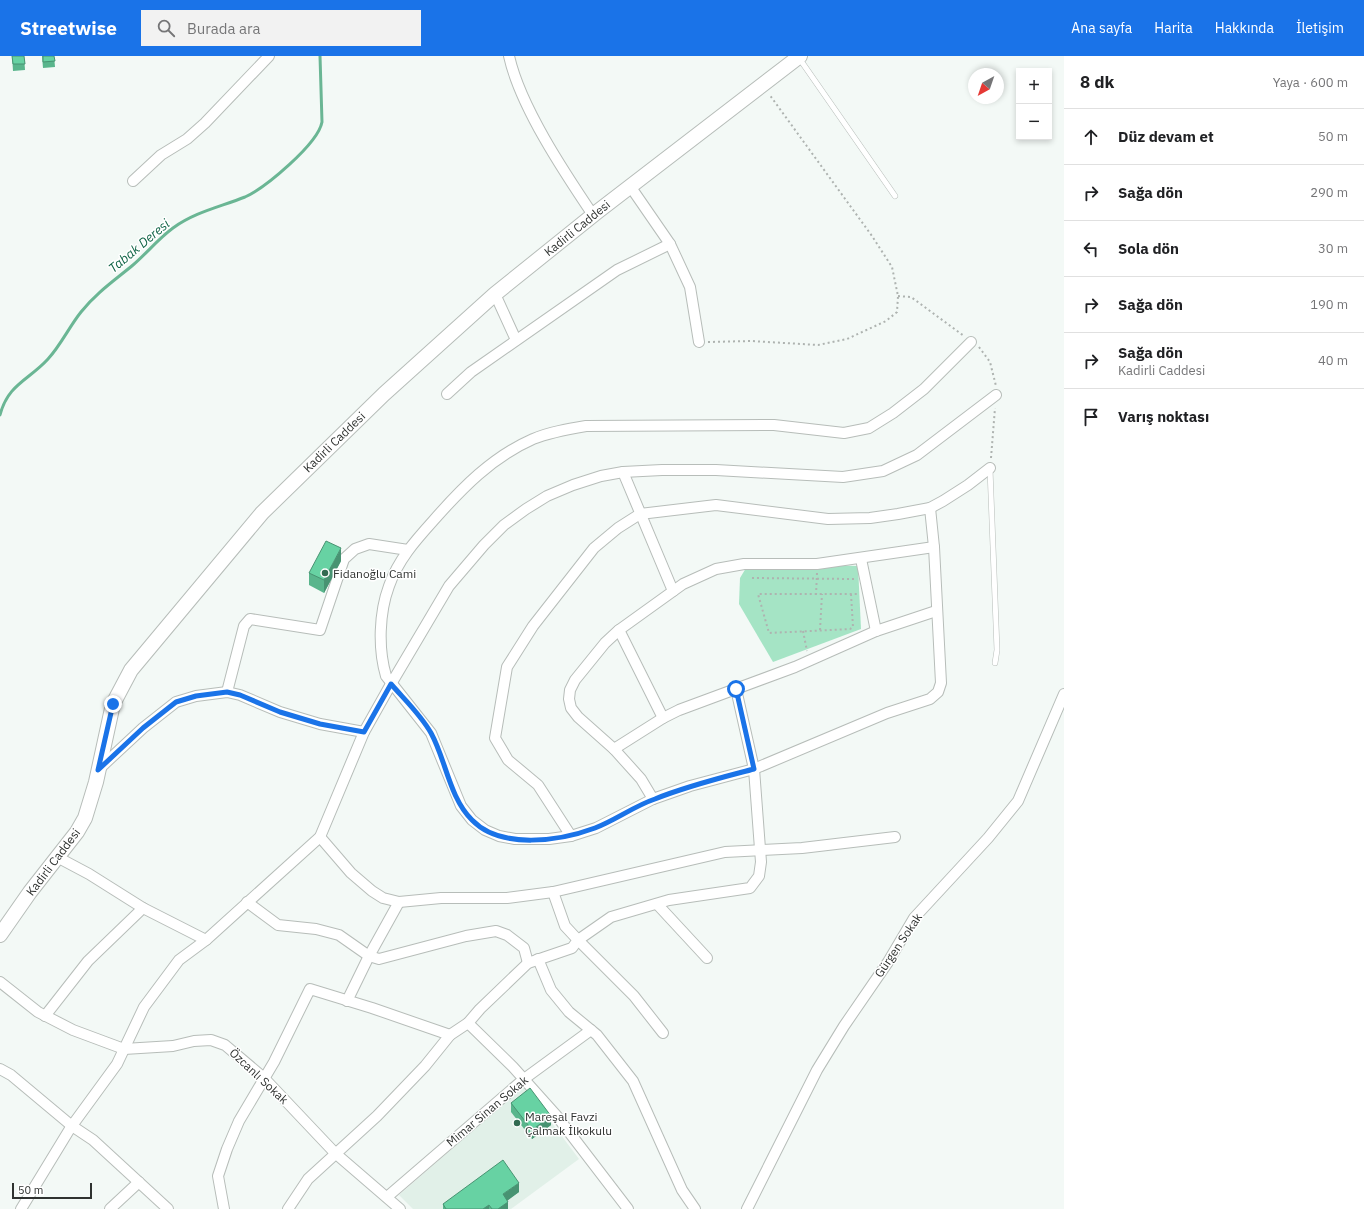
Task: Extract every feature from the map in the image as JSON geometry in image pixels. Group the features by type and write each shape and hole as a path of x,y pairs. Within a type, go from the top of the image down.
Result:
{"main road":[{"name":"Kadirli Caddesi","path":"0,935 30,892 77,832 84,818 91,802 113,704 124,681 131,670 262,513 294,480 390,389 495,294 630,186 799,57"}],"street":[{"path":"133,181 161,155 187,139 205,123 269,56"},
{"path":"509,56 512,68 534,117 566,175 593,215"},
{"path":"630,186 670,244 690,287 699,342"},
{"path":"448,394 470,372 618,270 670,244"},
{"path":"495,294 516,340"},
{"path":"930,508 934,547 936,611 941,683 938,692 930,699 886,713 754,769 690,786 653,799 596,828 571,836 549,839 515,839 499,836 485,830 472,820 461,806 431,733 386,676 383,665 382,629 384,606 389,587 397,568 408,550 471,480 487,466 534,439 559,431 586,426 774,425 844,433 869,428 893,413 924,389 972,342"},
{"path":"21,1209 72,1126 117,1064 144,1007 179,960 206,940 320,837 364,732 391,684 449,586 484,545 504,525 526,509 566,488 601,476 623,472 700,470 843,477 867,475 901,464 917,455 996,395"},
{"path":"571,836 538,785 508,760 495,738 507,667 533,626 594,548 618,528 640,514 716,505 835,518 870,518 930,508 956,493 990,468"},
{"path":"623,472 673,591"},
{"path":"227,692 244,626 250,619 320,630 344,560 354,549 369,544 408,550"},
{"path":"653,799 641,779 614,749 578,717 571,708 569,699 570,690 575,680 605,643 619,630 673,591 697,576 733,565 817,564 861,559 934,547"},
{"path":"861,559 876,631"},
{"path":"614,749 663,718 808,661 876,631 936,611"},
{"path":"619,630 663,718"},
{"path":"288,1209 308,1179 377,1116 425,1066 450,1035 468,1023 480,1009 528,963 572,948 578,940 610,917 669,900 750,888 759,876 760,851 754,769 736,689"},
{"path":"98,770 143,728 176,702 196,696 227,692 240,695 280,712 320,724 364,732"},
{"name":"Gürgen Sokak","path":"747,1209 817,1070 844,1026 888,962 914,918 988,838 1018,801 1064,694"},
{"path":"320,837 351,873 384,898 399,902 441,898 507,898 553,892 725,852 802,848 895,836"},
{"path":"57,857 89,874 143,908 206,940"},
{"path":"553,892 565,926 634,996 663,1033"},
{"path":"247,902 278,925 316,929 339,934 369,956 379,959 466,936 496,931 507,935 524,948 528,963"},
{"path":"347,1000 399,902"},
{"path":"658,904 707,958"},
{"path":"45,1016 88,961 143,908"},
{"path":"538,959 551,990 569,1012 597,1035 633,1081 682,1190 695,1209"},
{"name":"Özcanlı Sokak","path":"0,982 45,1016 73,1030 124,1049 173,1046 194,1041 211,1040 226,1045 264,1078 335,1153 386,1197 396,1208"},
{"path":"224,1209 218,1176 238,1121 264,1078 310,989 450,1035"},
{"path":"468,1023 524,1079 556,1115 628,1209"},
{"name":"Mimar Sinan Sokak","path":"386,1197 524,1079 591,1030"},
{"path":"0,1069 11,1075 72,1126 93,1140 168,1209"},
{"path":"110,1209 139,1182"}],"lane":[{"path":"799,57 896,196"},
{"path":"990,468 997,650 995,663"}],"path":[{"path":"699,342 751,341 818,346 847,338 886,321 897,312 898,296 892,267 872,236 762,85"},
{"path":"898,296 908,296 915,299 972,342 985,354 992,365 996,385 996,395 990,468"},
{"path":"816,595 817,564"},
{"path":"752,578 856,579"},
{"path":"851,594 853,627 850,629 769,633 758,594 816,595 822,594 851,594 857,594"},
{"path":"820,630 822,594"},
{"path":"803,631 808,661"}],"shaded area":[{"name":"Mareşal Favzi Çalmak İlkokulu","path":"524,1086 579,1159 511,1209 413,1209 399,1195"}],"green space":[{"path":"749,563 858,566 861,629 773,662 739,604 740,578"}],"building":[{"path":"12,56 24,56 25,64 13,64"},
{"path":"43,56 54,56 55,61 43,62"},
{"path":"326,541 341,548 324,580 309,573"},
{"path":"530,1088 551,1116 532,1130 511,1103"},
{"path":"503,1160 519,1183 503,1194 508,1202 498,1209 492,1209 489,1205 483,1209 446,1209 443,1204"}],"waterway":[{"name":"Tabak Deresi","path":"0,415 8,396 20,383 48,359 87,305 162,237 181,222 208,210 245,197 265,185 290,164 311,142 322,122 320,56"}],"place":[{"name":"Fidanoğlu Cami","path":"325,573"},
{"name":"Mareşal Favzi Çalmak İlkokulu","path":"517,1123"}],"route":[{"path":"113,704 98,770 143,728 176,702 196,696 227,692 240,695 280,712 320,724 364,732 391,684 422,720 431,733 461,806 472,820 485,830 499,836 515,839 549,839 571,836 596,828 653,799 690,786 754,769 736,689"}]}
